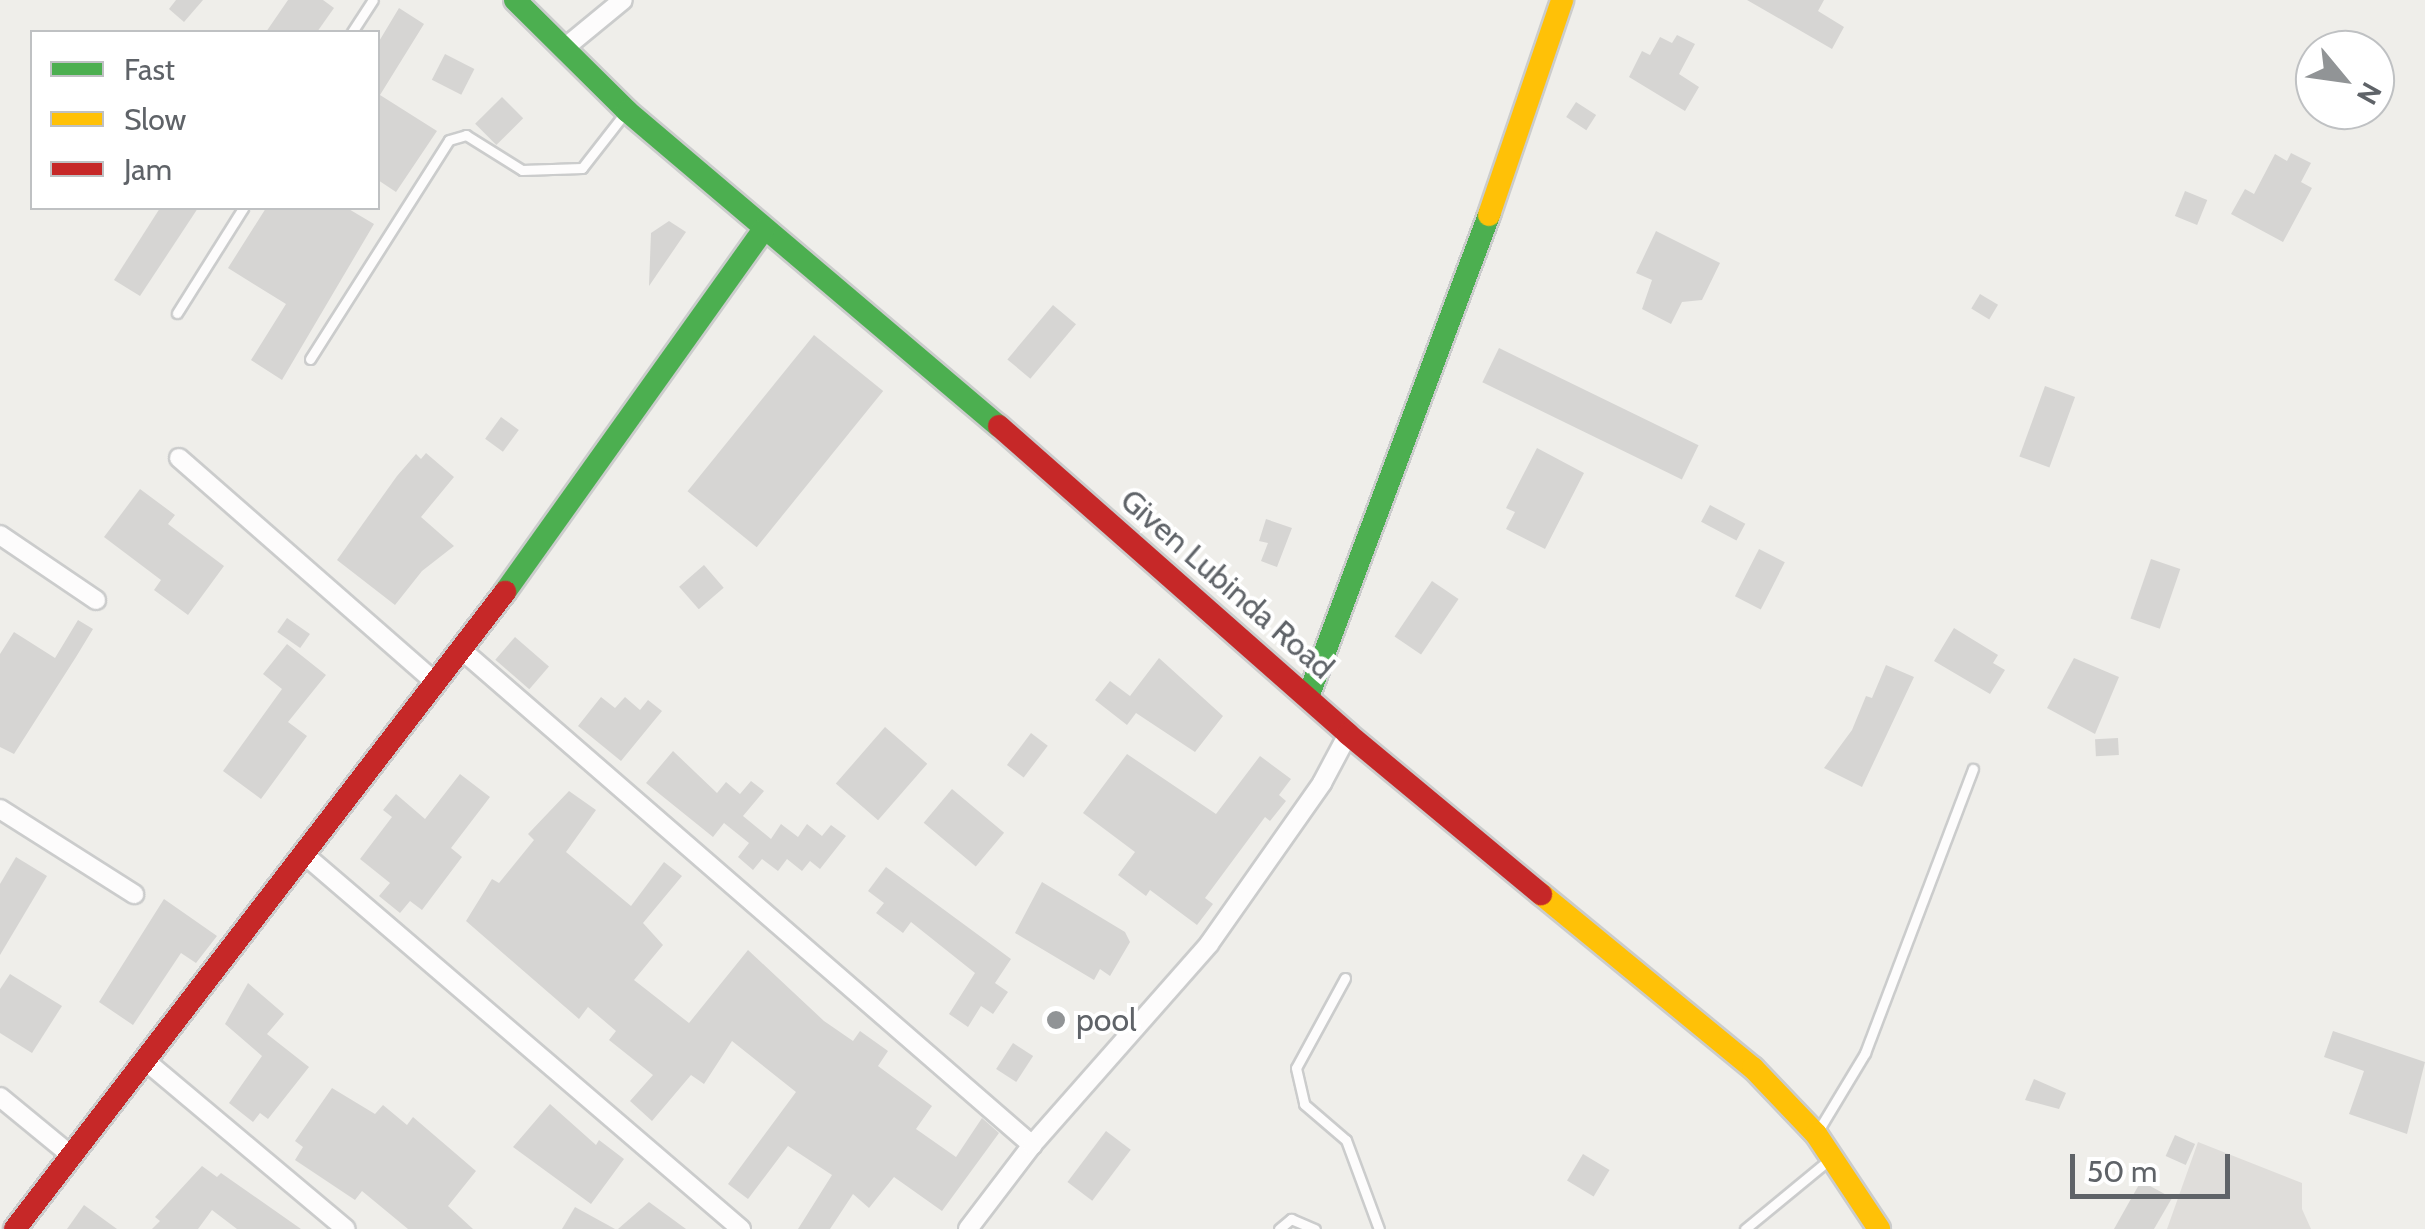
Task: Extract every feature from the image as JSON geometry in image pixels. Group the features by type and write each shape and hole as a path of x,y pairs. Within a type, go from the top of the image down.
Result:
{"street":[{"name":"Given Lubinda Road","path":"515,0 567,46 627,111 763,230 918,356 1348,734 1659,988 1816,1134 1879,1229"},
{"path":"567,46 624,0"},
{"path":"1308,697 1468,280 1562,0"},
{"path":"15,1229 306,856 434,682 463,650 763,230"},
{"path":"179,458 434,682"},
{"path":"0,535 96,600"},
{"path":"463,650 1032,1145"},
{"path":"968,1229 1032,1145 1209,944 1322,783 1348,734"},
{"path":"0,809 134,894"},
{"path":"306,856 741,1229"},
{"path":"148,1062 346,1229"},
{"path":"0,1097 73,1157"}],"lane":[{"path":"353,30 372,0"},
{"path":"310,359 448,140 466,135 522,170 582,168 627,111"},
{"path":"177,313 242,210"},
{"path":"1816,1134 1865,1053 1973,769"},
{"path":"1345,978 1296,1068 1304,1104 1346,1140 1380,1229"},
{"path":"1744,1229 1832,1157"},
{"path":"1279,1229 1291,1219 1315,1229"}],"shaded area":[{"path":"2198,1142 2302,1183 2302,1209 2311,1229 2167,1229"}],"building":[{"path":"176,0 203,0 184,22 169,9"},
{"path":"288,0 323,0 334,8 318,30 267,30"},
{"path":"1747,0 1824,0 1818,11 1844,27 1832,49"},
{"path":"399,8 424,24 380,95 380,40"},
{"path":"1677,35 1695,44 1679,74 1699,87 1685,111 1629,77 1642,51 1650,55 1660,37 1672,43"},
{"path":"445,54 474,69 461,95 432,80"},
{"path":"380,95 437,131 396,192 380,181"},
{"path":"502,97 523,118 496,145 475,124"},
{"path":"1576,102 1596,115 1586,130 1566,117"},
{"path":"2291,153 2311,163 2301,182 2312,188 2283,242 2231,214 2245,189 2254,194 2275,154 2287,161"},
{"path":"2185,191 2207,200 2197,225 2175,216"},
{"path":"159,210 197,210 140,296 114,280"},
{"path":"265,210 350,210 374,224 282,380 251,360 286,304 228,268"},
{"path":"669,221 686,232 649,286 651,233"},
{"path":"1656,231 1720,263 1702,300 1682,302 1671,324 1642,309 1652,280 1636,273"},
{"path":"1980,294 1998,305 1989,319 1971,309"},
{"path":"1053,305 1076,324 1030,379 1007,359"},
{"path":"814,335 883,391 757,547 688,491"},
{"path":"1499,348 1699,445 1682,479 1482,382"},
{"path":"2045,386 2075,397 2049,467 2019,456"},
{"path":"501,417 519,430 503,452 485,439"},
{"path":"1537,448 1584,473 1545,549 1506,529 1515,512 1506,508"},
{"path":"426,453 454,477 421,517 454,546 422,571 395,605 337,560 397,476 416,454 421,459"},
{"path":"140,489 175,515 168,524 224,566 188,615 154,590 161,580 104,537"},
{"path":"1710,505 1745,524 1736,541 1701,522"},
{"path":"1266,519 1292,528 1277,567 1261,561 1268,543 1259,541"},
{"path":"1759,549 1785,562 1761,609 1735,596"},
{"path":"2151,559 2180,569 2160,629 2130,619"},
{"path":"704,565 724,588 699,609 679,587"},
{"path":"1432,581 1459,599 1421,654 1395,637"},
{"path":"287,618 310,634 300,648 277,632"},
{"path":"78,620 93,629 76,657 14,754 0,747 0,654 14,632 55,658"},
{"path":"1954,628 1998,655 1993,663 2005,670 1990,694 1934,661"},
{"path":"515,637 549,667 529,689 495,660"},
{"path":"287,644 326,675 288,722 307,736 261,799 223,771 282,689 263,674"},
{"path":"1159,658 1223,716 1195,752 1136,713 1127,725 1095,700 1110,681 1130,696"},
{"path":"2074,658 2119,677 2095,734 2047,708"},
{"path":"1886,665 1914,677 1862,787 1824,768 1852,730 1866,696 1872,698"},
{"path":"601,697 615,708 625,697 640,710 648,700 662,711 621,761 578,726"},
{"path":"885,727 927,764 878,820 836,784"},
{"path":"1031,733 1048,746 1024,778 1007,765"},
{"path":"2118,738 2119,755 2096,756 2095,739"},
{"path":"673,751 717,793 726,782 740,794 751,781 764,791 743,816 771,839 781,824 798,837 807,824 822,836 831,825 846,836 820,869 810,861 802,871 787,859 778,871 762,859 753,870 738,857 749,843 724,823 713,837 646,783"},
{"path":"1127,754 1216,814 1260,756 1291,779 1279,795 1286,801 1270,821 1265,817 1205,898 1213,904 1197,925 1150,890 1146,896 1118,875 1135,852 1083,813"},
{"path":"460,774 490,797 451,848 462,857 422,910 410,901 400,913 379,896 390,883 360,859 392,817 383,810 396,794 425,819"},
{"path":"952,789 1004,833 976,866 924,823"},
{"path":"569,791 596,810 566,852 631,906 664,862 682,876 643,923 663,945 634,980 689,1023 748,950 824,1021 853,1041 860,1031 888,1051 878,1066 932,1106 916,1129 956,1157 982,1118 999,1133 942,1211 894,1177 869,1208 853,1194 830,1229 798,1229 832,1175 788,1146 748,1199 728,1184 796,1092 732,1041 704,1084 691,1075 652,1121 630,1101 653,1075 609,1040 616,1031 588,1007 579,1019 466,921 492,879 499,883 534,840 528,834"},
{"path":"16,857 47,876 0,955 0,884"},
{"path":"886,867 1011,959 995,983 1008,992 993,1014 981,1006 968,1027 949,1014 975,973 911,922 903,933 876,913 884,903 868,891"},
{"path":"1042,882 1125,932 1130,942 1110,976 1100,969 1094,980 1015,933"},
{"path":"164,899 217,936 196,963 181,953 133,1025 99,1002"},
{"path":"10,974 62,1006 32,1053 0,1033 0,989"},
{"path":"248,983 284,1014 267,1034 309,1067 268,1119 260,1113 253,1122 229,1103 262,1056 225,1024"},
{"path":"2333,1031 2425,1062 2407,1134 2349,1114 2364,1071 2324,1057"},
{"path":"1013,1043 1033,1056 1016,1082 996,1069"},
{"path":"2034,1079 2066,1093 2059,1109 2025,1100"},
{"path":"332,1088 375,1114 383,1105 407,1125 413,1117 476,1171 448,1206 473,1229 408,1229 362,1191 355,1200 295,1160 303,1147 295,1141"},
{"path":"550,1104 596,1145 599,1140 624,1159 591,1204 513,1147"},
{"path":"1106,1131 1131,1150 1092,1201 1067,1182"},
{"path":"2175,1135 2195,1144 2186,1165 2166,1156"},
{"path":"1583,1154 1610,1170 1594,1197 1567,1181"},
{"path":"202,1166 217,1177 221,1173 301,1229 237,1229 212,1210 198,1229 152,1229 160,1221 155,1217"},
{"path":"2141,1181 2172,1198 2154,1229 2114,1229"},
{"path":"649,1202 686,1229 618,1229"},
{"path":"84,1205 117,1229 67,1229"},
{"path":"575,1207 615,1229 562,1229"}],"traffic: fast":[{"path":"515,0 627,111 999,426"},
{"path":"1308,697 1489,215"},
{"path":"505,592 763,230"}],"traffic: slow":[{"path":"1489,215 1562,0"},
{"path":"1541,894 1753,1068 1816,1134 1879,1229"}],"traffic: jam":[{"path":"999,426 1348,734 1541,894"},
{"path":"15,1229 505,592"}],"place":[{"name":"pool","path":"1056,1020"}]}
